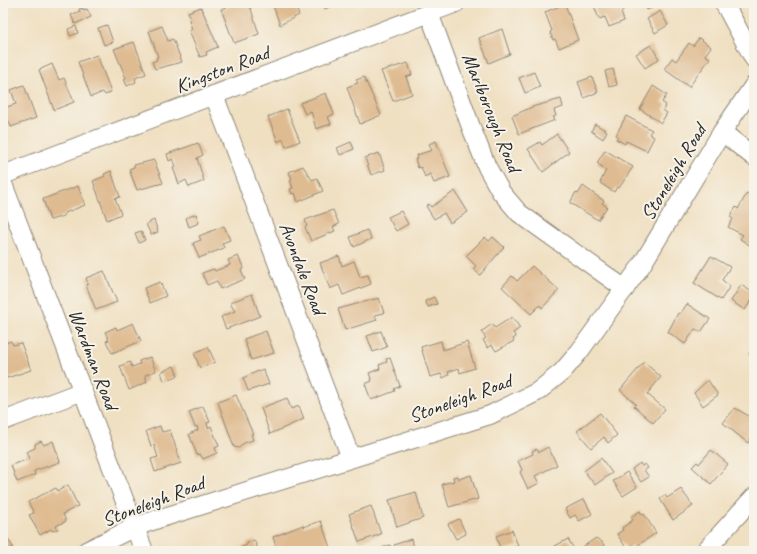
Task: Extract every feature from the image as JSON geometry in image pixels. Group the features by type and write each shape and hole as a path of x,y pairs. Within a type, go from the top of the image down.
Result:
{"street":[{"name":"Kingston Road","path":"3,175 456,3"},
{"path":"724,3 754,59"},
{"name":"Marlborough Road","path":"429,13 476,140 487,167 501,192 519,213 625,289"},
{"name":"Stoneleigh Road","path":"86,551 135,527 490,415 537,392 562,372 580,352 625,289 659,238 722,132 754,85"},
{"name":"Avondale Road","path":"214,95 351,458"},
{"path":"722,132 754,157"},
{"name":"Wardman Road","path":"3,184 144,551"},
{"path":"3,421 83,391"},
{"path":"705,551 754,497"}],"building":[{"path":"232,3 247,3 250,6 259,34 234,43 221,9 233,5"},
{"path":"272,3 294,3 299,15 280,25"},
{"path":"315,3 336,4 325,9 323,5 317,8"},
{"path":"593,3 620,3 624,21 609,27 605,17 599,19"},
{"path":"644,3 654,3 655,7 647,10"},
{"path":"565,4 578,40 559,48 555,39 553,40 550,32 552,31 545,12"},
{"path":"201,7 218,47 206,52 207,55 200,57 189,31 192,29 189,20 191,19 188,12"},
{"path":"83,8 83,10 87,9 91,17 75,24 71,15"},
{"path":"660,11 668,25 655,33 647,19"},
{"path":"107,25 113,42 104,45 98,28"},
{"path":"76,26 78,33 70,36 68,29"},
{"path":"162,26 168,41 173,39 182,62 155,69 152,62 157,60 156,58 158,57 149,31"},
{"path":"502,29 510,54 489,63 479,38"},
{"path":"699,38 711,47 705,55 710,58 689,87 664,69 672,58 676,61 689,43 693,46"},
{"path":"134,42 146,74 135,78 136,82 127,86 124,79 126,78 114,49"},
{"path":"651,45 659,59 645,68 636,54"},
{"path":"97,55 111,92 105,95 103,92 91,97 78,62"},
{"path":"408,63 412,75 406,77 412,94 393,101 381,71"},
{"path":"52,64 59,80 64,78 74,102 54,110 39,70"},
{"path":"613,69 617,85 609,87 605,71"},
{"path":"534,72 540,87 525,93 519,78"},
{"path":"364,77 381,115 360,124 347,87 358,83 356,80"},
{"path":"592,77 598,92 584,98 578,82"},
{"path":"24,85 36,118 11,127 4,108 16,104 11,90"},
{"path":"653,86 667,95 662,102 666,105 663,110 667,113 661,123 640,109"},
{"path":"326,93 334,114 328,117 331,124 316,129 311,111 305,114 300,103"},
{"path":"561,99 563,107 554,110 556,116 553,117 555,120 519,134 512,116 532,107"},
{"path":"287,109 300,141 286,147 283,139 278,142 268,117"},
{"path":"626,116 652,130 649,134 654,137 647,151 626,141 625,144 616,139 618,136 616,135"},
{"path":"595,124 607,131 603,139 591,131"},
{"path":"557,134 569,152 543,172 528,149 540,142 542,145"},
{"path":"436,141 450,177 434,183 430,174 425,177 421,167 418,168 415,159 418,158 417,155 432,150 429,144"},
{"path":"351,142 354,149 340,155 337,148"},
{"path":"198,143 203,155 197,158 204,181 189,187 186,180 179,184 173,168 176,166 173,159 169,161 167,154"},
{"path":"605,150 633,167 619,188 617,187 614,192 600,183 606,170 597,163"},
{"path":"379,153 385,170 371,175 365,158"},
{"path":"154,160 163,183 137,190 129,169 134,167 134,165"},
{"path":"303,166 312,180 317,178 323,191 298,202 295,193 292,194 290,189 293,188 290,180 292,179 289,172"},
{"path":"111,171 120,197 115,198 121,214 107,220 93,181 105,176 104,174"},
{"path":"78,186 85,205 65,213 64,216 50,220 43,199"},
{"path":"583,186 604,201 602,203 607,207 598,220 570,203 576,192 578,194"},
{"path":"455,191 468,212 450,223 444,213 434,219 426,206 429,204 431,207"},
{"path":"747,193 754,197 754,248 740,239 743,235 728,227 733,219 730,217 736,207 738,209"},
{"path":"333,210 339,224 333,227 335,231 311,241 305,227 307,226 305,220"},
{"path":"401,211 408,224 396,231 388,217"},
{"path":"196,214 199,223 189,227 186,218"},
{"path":"154,220 158,232 151,235 146,224"},
{"path":"224,226 230,240 222,243 224,248 199,258 193,243 201,240 199,236"},
{"path":"367,230 371,239 354,247 350,237"},
{"path":"141,231 145,240 139,243 135,233"},
{"path":"485,237 489,241 493,237 504,247 480,275 473,269 476,266 466,256"},
{"path":"238,256 244,269 241,270 245,279 220,289 217,281 207,285 202,273 214,269 215,271 230,265 228,260"},
{"path":"339,256 342,266 354,261 360,277 368,275 371,284 343,295 339,285 330,289 320,263"},
{"path":"711,256 730,267 722,280 730,286 721,300 694,283"},
{"path":"532,266 559,290 542,308 540,305 531,314 502,287 512,276 517,281"},
{"path":"104,271 117,302 96,310 86,285 88,284 86,278"},
{"path":"160,282 166,296 150,303 144,288"},
{"path":"741,285 754,293 754,296 745,310 731,301"},
{"path":"252,294 260,316 226,329 221,317 235,311 231,305 231,302"},
{"path":"434,297 437,304 428,307 425,301"},
{"path":"379,298 384,313 375,315 377,320 345,330 338,309"},
{"path":"687,304 710,319 701,332 695,329 685,344 668,332 678,313 680,314"},
{"path":"512,317 520,328 513,333 516,337 513,339 514,341 496,351 492,345 488,348 483,340 486,338 481,332 492,324 495,328"},
{"path":"133,323 141,341 112,353 106,341 109,340 105,332 116,327 117,330"},
{"path":"266,331 274,353 251,360 244,339"},
{"path":"381,331 387,347 373,352 367,336"},
{"path":"11,341 13,345 21,343 31,370 7,378 3,368 6,367 3,359 3,344"},
{"path":"441,341 443,350 467,342 475,368 460,373 459,368 448,372 449,375 443,378 441,374 430,377 421,347"},
{"path":"208,347 215,362 200,368 194,353"},
{"path":"751,347 754,347 753,362 749,353 753,352"},
{"path":"150,357 156,371 145,375 147,382 129,390 120,366 130,362 132,367 140,364 139,361"},
{"path":"390,358 400,386 394,389 395,391 371,400 365,384 372,381 369,373 380,369 379,365 387,362 386,359"},
{"path":"644,362 661,377 647,394 665,409 653,423 634,406 636,404 620,390"},
{"path":"174,366 178,376 164,381 161,372"},
{"path":"263,369 269,384 248,391 243,378"},
{"path":"708,380 718,395 703,406 694,393"},
{"path":"236,395 253,434 251,434 253,440 244,443 239,448 234,447 218,402"},
{"path":"287,398 291,409 299,406 304,419 270,434 261,408"},
{"path":"203,406 210,422 207,423 208,428 211,426 219,446 215,448 217,453 203,459 200,454 197,455 189,434 198,430 197,426 195,427 189,412"},
{"path":"735,408 749,416 754,410 754,434 748,443 723,423"},
{"path":"600,413 617,435 608,443 604,437 591,448 577,431"},
{"path":"160,426 162,432 170,430 181,463 155,472 151,459 158,457 154,445 151,446 146,431"},
{"path":"41,441 44,445 53,441 60,462 34,471 35,475 17,482 11,465 29,459 26,452 35,448 35,444"},
{"path":"548,447 557,465 535,476 539,483 528,489 520,472 522,470 518,461 533,454 532,451 537,449 539,452"},
{"path":"711,450 728,464 711,484 692,467 697,462 699,464"},
{"path":"601,458 612,473 595,485 584,471"},
{"path":"640,463 642,466 645,464 648,468 644,470 649,477 641,482 632,469"},
{"path":"627,472 637,487 623,496 613,481"},
{"path":"471,475 478,499 449,507 442,484 454,481 453,477 458,476 459,479"},
{"path":"68,485 78,506 63,514 66,521 56,526 58,529 52,531 51,529 40,535 29,515 34,513 28,502 56,488 58,491"},
{"path":"681,489 693,506 673,520 660,499 665,495 667,498"},
{"path":"416,492 423,518 397,527 389,500"},
{"path":"584,499 592,514 579,521 575,515 570,518 565,509"},
{"path":"371,506 381,534 359,542 349,514"},
{"path":"640,511 642,515 644,514 656,533 635,547 633,545 627,549 617,534 623,530 622,528 633,520 631,517"},
{"path":"459,519 466,534 456,539 448,524"},
{"path":"321,521 331,551 277,551 273,537 303,525 303,527"},
{"path":"512,530 518,546 501,551 496,536"},
{"path":"3,531 13,547 7,551 3,551"},
{"path":"596,538 602,542 608,551 558,551 555,546 568,539 574,549 577,548 578,550"},
{"path":"411,539 416,551 397,551 394,545"},
{"path":"254,540 259,551 232,551 247,545 247,543"},
{"path":"390,545 392,551 376,551 376,550"}]}
